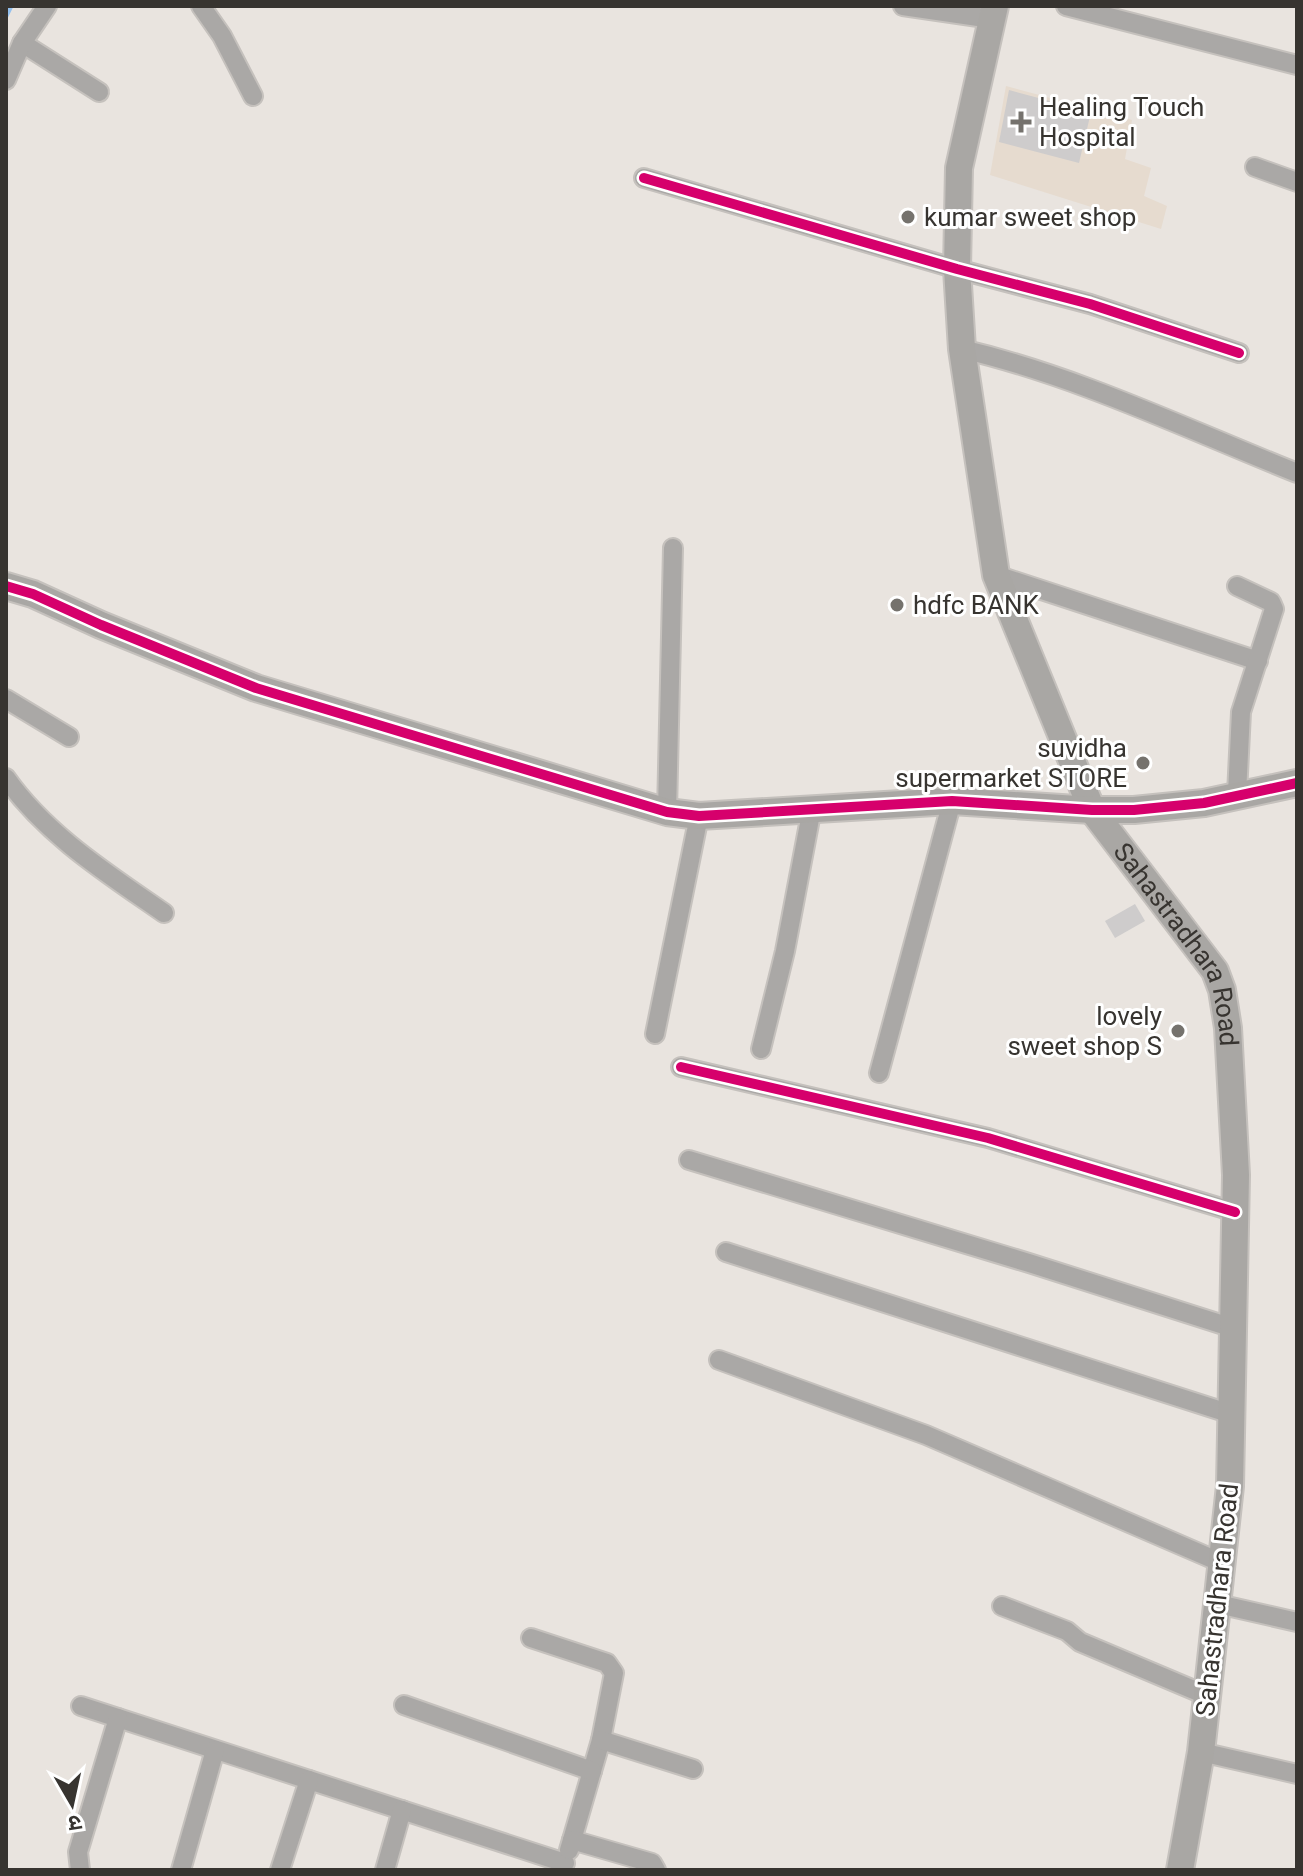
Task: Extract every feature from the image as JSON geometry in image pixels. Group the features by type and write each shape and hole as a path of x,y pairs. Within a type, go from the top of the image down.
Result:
{"main road":[{"name":"Sahastradhara Road","path":"993,13 959,168 957,269 962,349 996,575 1092,810 1215,971 1222,990 1231,1065 1235,1212 1230,1486 1201,1752 1180,1870"},
{"path":"6,586 33,594 256,688 667,812 699,816 952,801 1092,810 1178,806 1297,783"}],"street":[{"path":"6,80 22,43 47,6"},
{"path":"201,6 222,36 253,96"},
{"path":"903,6 993,13"},
{"path":"1066,6 1297,65"},
{"path":"22,43 99,92"},
{"path":"1255,167 1297,182"},
{"path":"644,178 957,269 1090,304 1239,353"},
{"path":"962,349 1009,360 1064,380 1297,473"},
{"path":"667,812 673,548"},
{"path":"996,575 1258,661"},
{"path":"1237,586 1271,602 1274,609 1241,712 1237,794"},
{"path":"6,699 69,737"},
{"path":"6,778 51,829 164,913"},
{"path":"879,1073 952,801"},
{"path":"761,1049 785,951 812,808"},
{"path":"655,1034 699,816"},
{"path":"681,1067 988,1138 1235,1212"},
{"path":"689,1160 1233,1328"},
{"path":"726,1252 1231,1414"},
{"path":"719,1360 926,1435 1222,1563"},
{"path":"1218,1604 1297,1622"},
{"path":"1002,1606 1067,1631 1080,1642 1208,1696"},
{"path":"81,1706 564,1866 601,1740 614,1673 607,1663 531,1638"},
{"path":"404,1705 592,1771"},
{"path":"80,1870 78,1852 118,1718"},
{"path":"601,1740 693,1769"},
{"path":"181,1870 215,1750"},
{"path":"1201,1752 1297,1774"},
{"path":"280,1870 309,1780"},
{"path":"385,1870 402,1810"},
{"path":"572,1840 652,1863 656,1870"}],"shaded area":[{"path":"1006,86 1132,120 1125,159 1151,168 1144,196 1167,206 1161,229 990,175"}],"building":[{"path":"1009,90 1091,112 1079,163 999,142"},
{"path":"1135,904 1145,921 1115,938 1105,921"}],"waterway":[{"path":"6,16 11,6"}],"cycle path":[{"path":"644,178 957,269 1090,304 1239,353"},
{"path":"6,586 33,594 256,688 667,812 699,816 952,801 1134,810 1204,803 1297,783"},
{"path":"681,1067 988,1138 1235,1212"}],"place":[{"name":"Healing Touch Hospital","path":"1021,122"},
{"name":"kumar sweet shop","path":"908,217"},
{"name":"hdfc BANK","path":"897,605"},
{"name":"suvidha supermarket STORE","path":"1143,763"},
{"name":"lovely sweet shop S","path":"1178,1031"}]}
